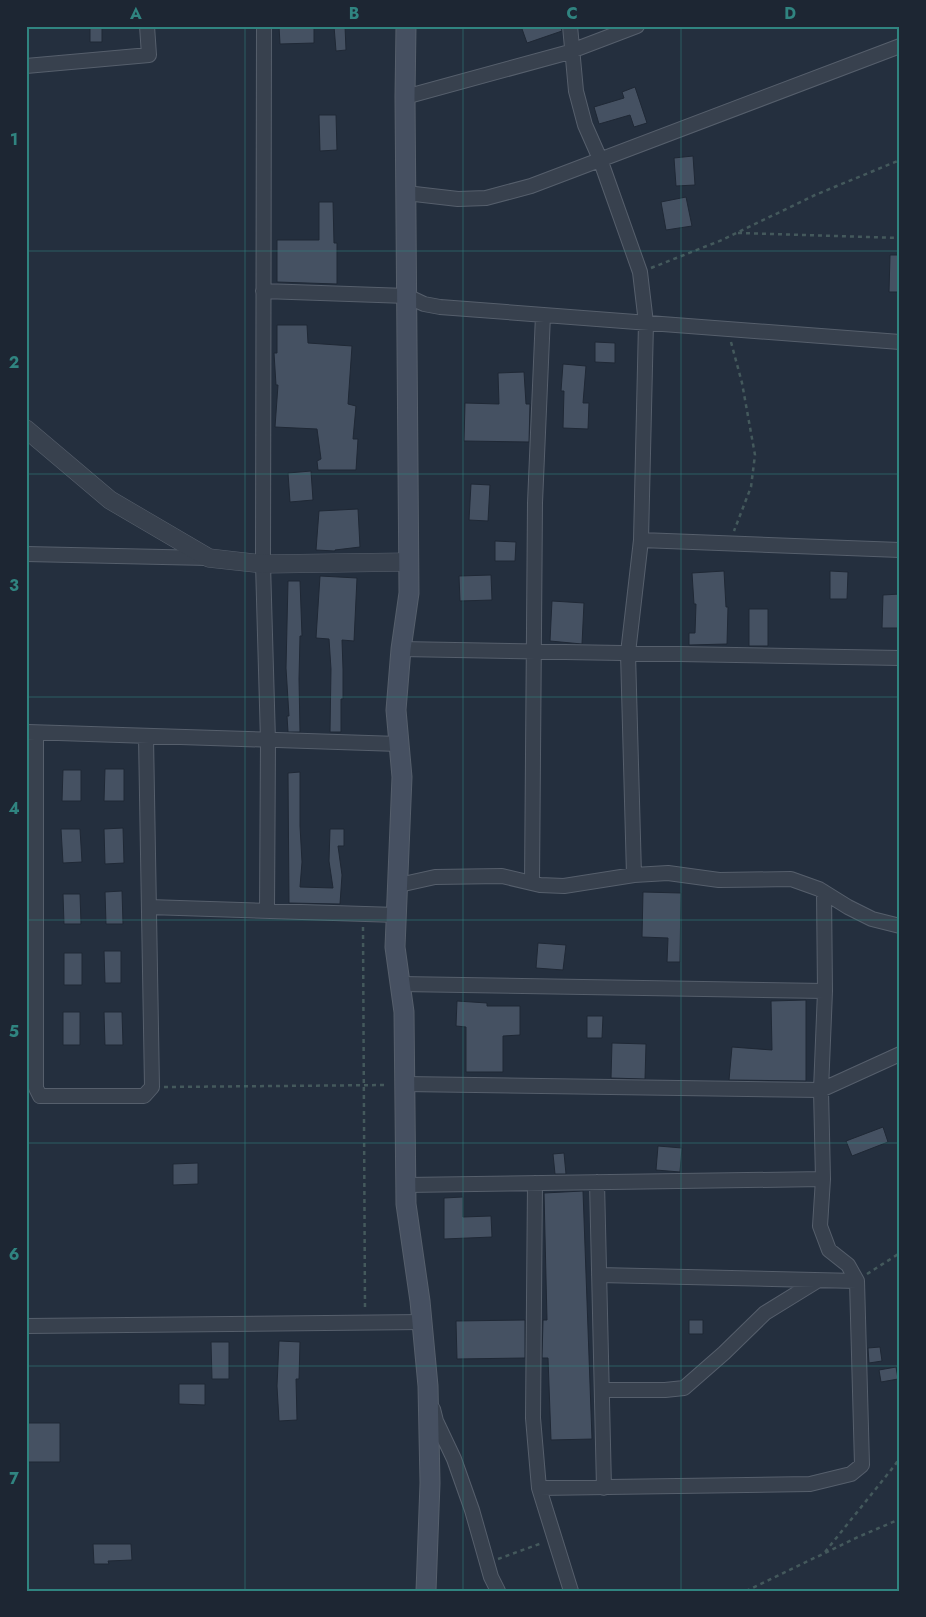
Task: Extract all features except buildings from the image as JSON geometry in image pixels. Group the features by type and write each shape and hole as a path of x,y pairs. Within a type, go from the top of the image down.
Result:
{"main road":[{"path":"406,26 409,593 401,649 396,710 402,776 395,947 404,1012 406,1204 422,1322 428,1386 430,1483 426,1591"}],"street":[{"path":"26,66 149,55 147,26"},
{"path":"264,26 262,564 268,741 267,911"},
{"path":"570,26 576,91 585,124 600,159 640,272 646,323 641,540 628,653 634,875"},
{"path":"405,97 571,51 637,26"},
{"path":"406,193 458,199 486,198 531,186 900,46"},
{"path":"263,291 407,296 424,304 440,307 900,342"},
{"path":"532,883 535,503 543,315"},
{"path":"26,429 110,500 209,558"},
{"path":"641,540 900,550"},
{"path":"26,554 209,558 262,564 409,562"},
{"path":"401,649 900,658"},
{"path":"146,736 152,1087 144,1096 40,1096 36,1088 31,732 399,744"},
{"path":"399,885 435,877 502,876 532,883 564,886 634,875 668,873 719,880 791,880 819,888 848,907 872,918 900,926"},
{"path":"539,1488 810,1484 851,1474 862,1465 857,1281 848,1265 829,1250 820,1226 824,1179 821,1090 825,991 824,892"},
{"path":"149,907 397,915"},
{"path":"400,984 825,991"},
{"path":"404,1084 821,1090 900,1054"},
{"path":"406,1185 824,1179"},
{"path":"597,1182 604,1488"},
{"path":"535,1183 533,1418 539,1488 571,1591"},
{"path":"599,1275 857,1281"},
{"path":"602,1390 665,1390 684,1388 765,1313 817,1281"},
{"path":"26,1326 422,1322"},
{"path":"428,1386 436,1421 454,1460 469,1501 491,1577 498,1591"}],"path":[{"path":"640,272 736,233 815,195 900,160"},
{"path":"736,233 900,238"},
{"path":"728,329 742,383 755,455 751,487 738,524 728,544"},
{"path":"362,914 365,1323"},
{"path":"152,1087 404,1084"},
{"path":"857,1281 900,1253"},
{"path":"824,1554 896,1465 900,1456"},
{"path":"746,1591 900,1519"},
{"path":"487,1564 503,1556 546,1542 551,1531"}]}
